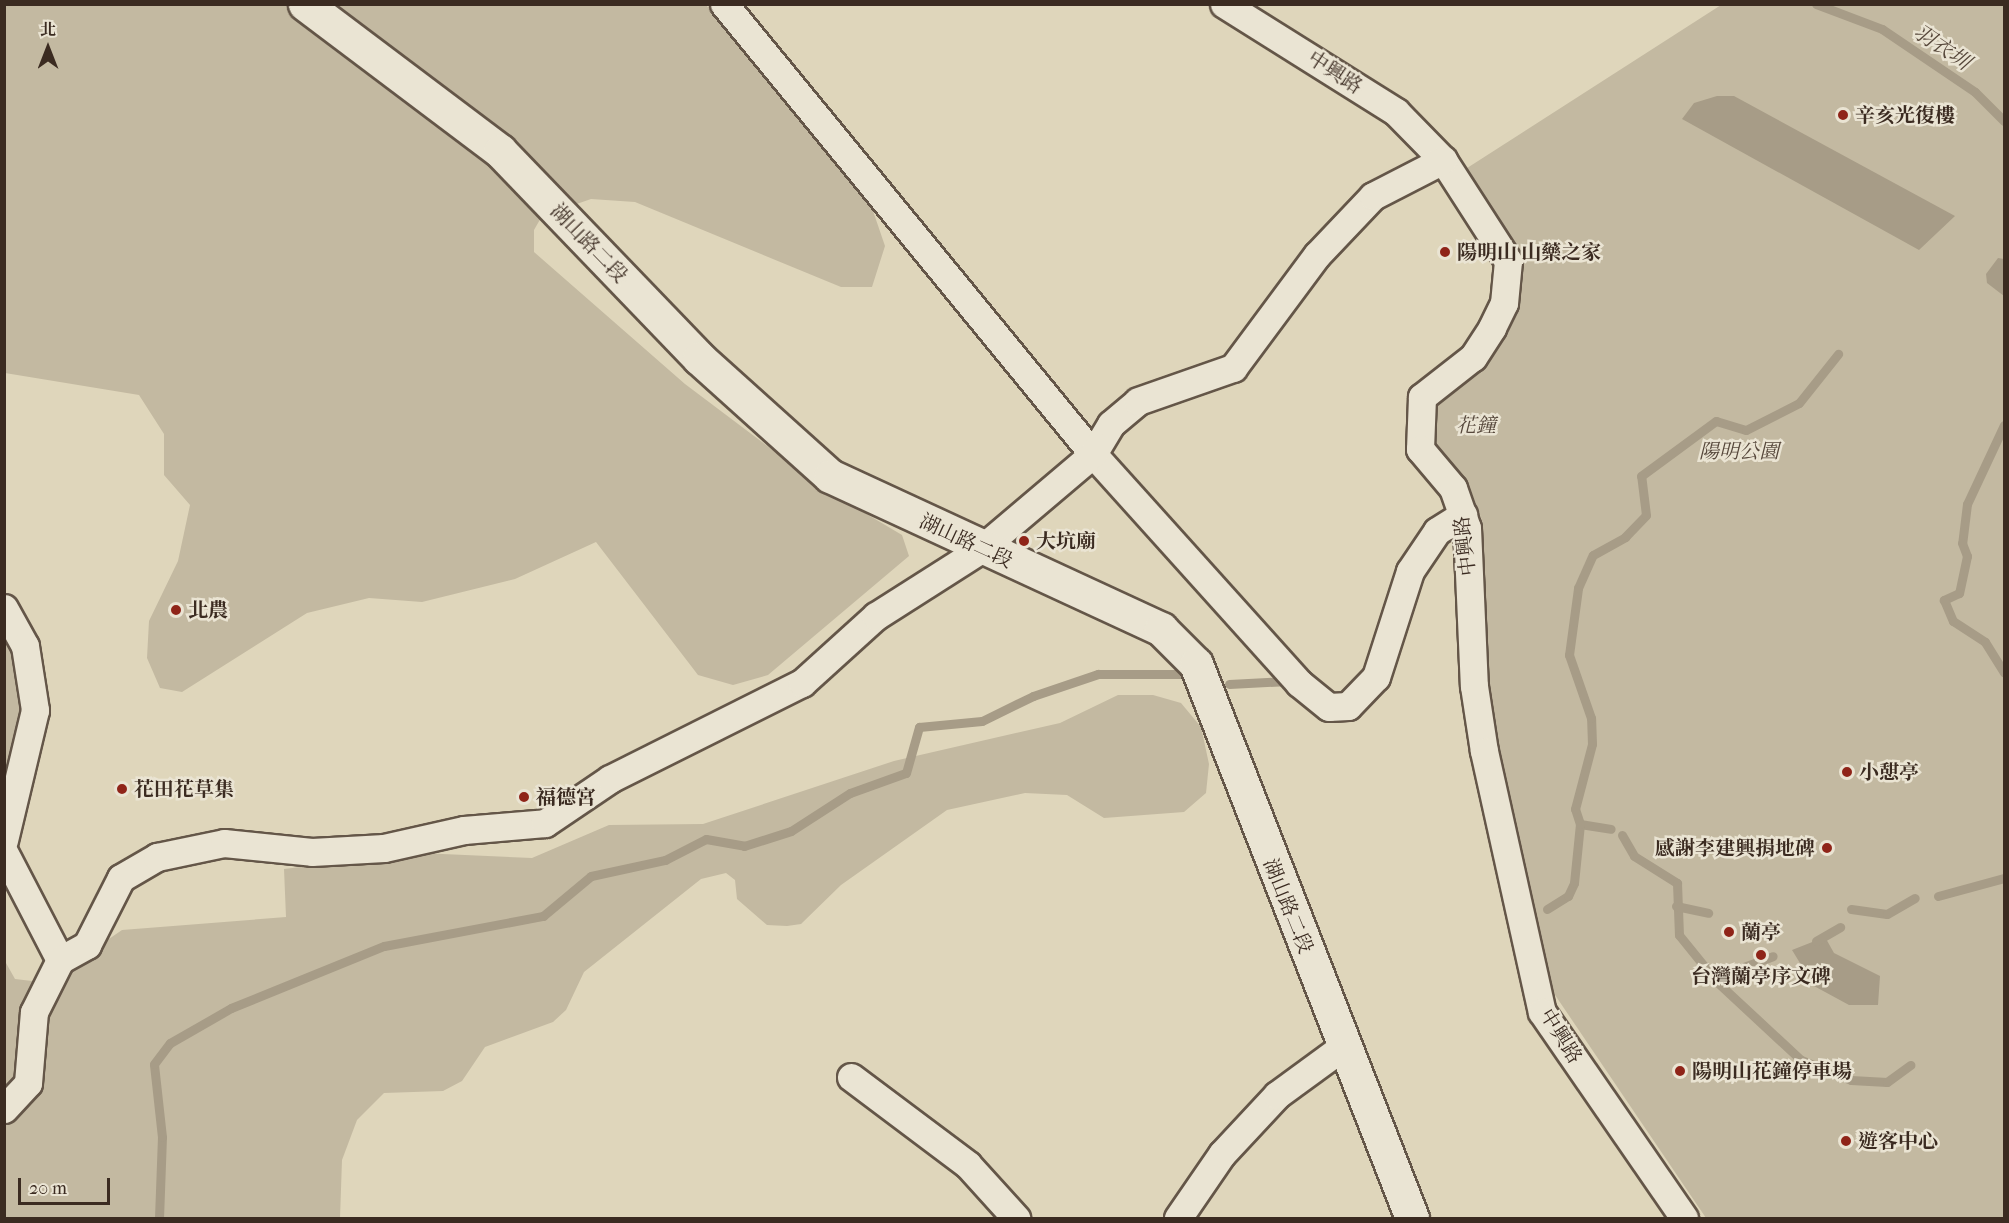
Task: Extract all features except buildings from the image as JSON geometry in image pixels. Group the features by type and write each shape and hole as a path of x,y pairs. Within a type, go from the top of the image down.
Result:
{"street":[{"name":"湖山路二段","path":"304,4 500,151 699,358 830,477 981,549 1161,629 1196,664 1412,1218"},
{"path":"724,4 1093,454 1299,682 1329,707 1348,706 1376,677 1410,571 1437,531 1463,515"},
{"name":"中興路","path":"1224,4 1396,112 1443,160 1508,261 1504,303 1492,328 1473,357 1422,397 1418,421 1420,449 1453,488 1463,515 1484,751 1542,1012 1684,1218"},
{"path":"4,1109 28,1083 34,1012 60,960 87,945 121,878 157,857 224,843 312,852 384,848 464,830 545,823 610,779 802,683 876,616 981,549 1093,454 1111,424 1138,401 1233,368 1317,255 1373,196 1443,160"},
{"path":"4,608 25,646 35,711 4,840"},
{"path":"4,852 60,960"},
{"path":"1178,1218 1222,1154 1277,1095 1344,1046"},
{"path":"851,1077 968,1165 1016,1218"}],"green space":[{"path":"4,5 706,5 872,208 885,246 872,287 841,287 635,202 591,199 542,216 534,230 534,252 685,384 826,490 902,535 909,556 768,675 733,685 698,675 596,542 515,579 422,602 369,598 307,613 182,692 160,688 147,658 149,621 178,561 190,505 164,475 164,434 139,395 5,373"},
{"name":"陽明公園","path":"1721,5 2004,5 2004,1218 1706,1218 1553,992 1539,933 1487,704 1483,523 1471,491 1435,450 1428,420 1441,391 1517,288 1464,170"},
{"path":"5,640 14,655 26,706 5,795"},
{"path":"1118,695 1153,695 1181,703 1201,727 1209,764 1206,793 1184,812 1104,818 1067,795 1025,793 947,810 841,885 801,924 787,926 767,925 737,899 735,880 726,873 701,879 584,972 566,1010 553,1022 485,1047 462,1081 443,1091 384,1093 357,1120 342,1160 340,1218 5,1218 4,931 6,963 15,979 32,981 68,967 122,930 286,917 284,869 420,853 532,858 609,825 703,824 894,761 1060,723"}],"shaded area":[{"path":"1717,96 1734,96 1955,216 1919,250 1682,119 1694,103"},
{"path":"1998,258 2004,259 2004,296 1987,283 1986,274"},
{"path":"1825,937 1834,953 1880,976 1878,1005 1849,1005 1814,986 1792,950"}],"waterway":[{"name":"羽衣圳","path":"1816,4 1882,29 1975,92 2004,121"},
{"path":"1547,909 1568,896 1574,883 1580,824 1575,809 1592,744 1591,718 1569,655 1578,588 1593,555 1625,537 1646,515 1641,476 1716,421 1746,430 1799,403 1838,354"},
{"path":"2004,425 1967,504 1962,543 1967,556 1959,593 1944,600 1953,621 1985,642 2004,673"},
{"path":"159,1218 162,1137 154,1064 170,1043 231,1008 384,946 543,916 591,876 665,860 706,839 744,846 791,831 850,793 906,773 919,727 982,721 1033,696 1098,674 1180,674"},
{"path":"1229,684 1289,681"},
{"path":"1580,824 1611,829"},
{"path":"1622,835 1634,856 1677,883 1679,935 1717,982 1722,975 1773,956"},
{"path":"1938,896 2004,878"},
{"path":"1851,909 1887,914 1915,898"},
{"path":"1676,906 1708,913"},
{"path":"1816,941 1840,927"},
{"path":"1717,982 1801,1060 1851,1080 1887,1082 1910,1065"}],"place":[{"name":"辛亥光復樓","path":"1843,115"},
{"name":"陽明山 山藥之家","path":"1445,252"},
{"name":"大坑廟","path":"1024,541"},
{"name":"北農","path":"176,610"},
{"name":"小憇亭","path":"1847,772"},
{"name":"花田花草集","path":"122,789"},
{"name":"福德宮","path":"524,797"},
{"name":"感謝李建興捐地碑","path":"1827,848"},
{"name":"蘭亭","path":"1729,932"},
{"name":"台灣蘭亭序文碑","path":"1761,955"},
{"name":"陽明山花鐘停車場","path":"1680,1071"},
{"name":"遊客中心","path":"1846,1141"}],"park label":[{"name":"花鐘","path":"1476,425"}]}
